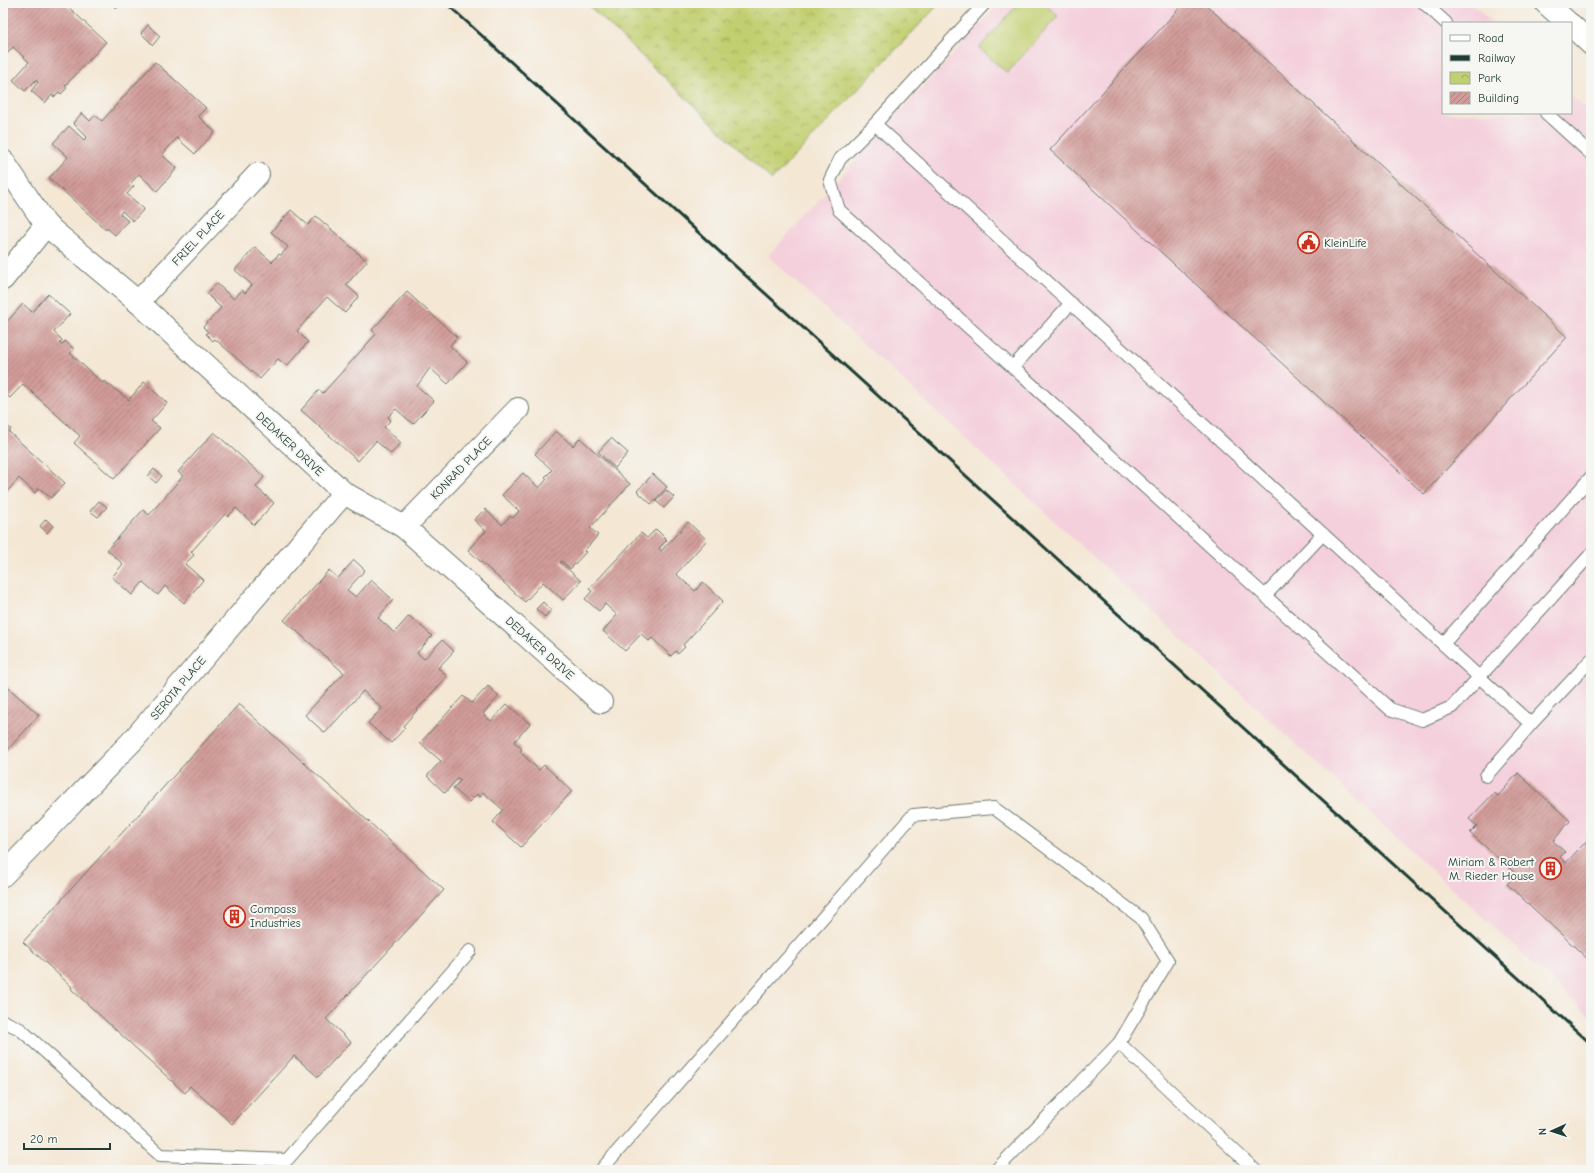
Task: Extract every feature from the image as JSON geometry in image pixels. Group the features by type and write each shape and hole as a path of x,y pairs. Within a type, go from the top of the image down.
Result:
{"street":[{"path":"1546,3 1567,22"},
{"path":"1572,26 1591,44"},
{"name":"DEDAKER DRIVE","path":"3,161 46,225 138,302 344,493 404,527 601,702"},
{"name":"FRIEL PLACE","path":"138,302 258,174"},
{"path":"3,279 46,225"},
{"name":"KONRAD PLACE","path":"404,527 518,409"},
{"name":"SEROTA PLACE","path":"3,875 134,738 344,493"}],"lane":[{"path":"985,3 875,124 840,159 830,180 839,210 1390,709 1422,720 1452,707 1591,554"},
{"path":"1424,3 1445,22"},
{"path":"1547,114 1591,154"},
{"path":"875,124 1531,724"},
{"path":"1012,367 1071,303"},
{"path":"1443,644 1591,477"},
{"path":"1265,596 1323,534"},
{"path":"1486,776 1531,724 1591,660"},
{"path":"601,1170 913,815 994,808 1142,918 1168,961 1119,1043 996,1170"},
{"path":"3,1021 20,1029 160,1155 287,1160 470,951"},
{"path":"1119,1043 1255,1170"}],"shaded area":[{"path":"1000,3 1471,3 1492,22 1442,22 1442,114 1572,114 1572,96 1591,113 1591,1017 768,256"}],"green space":[{"path":"586,3 940,3 772,180"},
{"path":"1019,3 1044,3 1058,16 1007,73 979,48"}],"building":[{"path":"3,3 64,3 106,42 65,86 67,88 61,94 59,92 54,97 52,95 45,103 31,91 38,82 36,80 25,91 13,80 29,62 13,47 3,58"},
{"path":"110,3 121,3 116,8"},
{"name":"KleinLife","path":"1184,3 1204,3 1567,337 1424,494 1050,150"},
{"path":"148,25 160,36 153,45 141,33"},
{"path":"155,62 206,108 198,116 215,132 195,154 177,138 162,155 177,168 157,191 139,174 131,183 134,186 127,194 144,209 133,221 122,211 120,214 128,221 115,235 107,228 106,230 49,178 68,157 53,143 69,126 84,140 87,137 73,123 82,113 90,121 95,115 102,121"},
{"path":"291,210 308,225 316,216 367,261 346,285 359,296 345,313 327,297 297,331 308,342 287,366 278,359 260,379 215,339 213,341 206,334 208,332 203,327 221,308 207,294 216,283 234,299 242,290 245,293 252,285 235,270 255,247 272,262 279,254 281,255 288,247 271,232"},
{"path":"407,292 457,337 450,346 467,362 448,384 430,368 417,386 434,401 413,424 396,409 388,417 391,420 384,427 401,443 391,454 376,441 358,461 301,410 319,390 323,393 376,334 372,330"},
{"path":"48,294 70,314 54,332 62,340 59,343 62,345 65,341 74,349 70,353 98,379 103,383 104,381 129,400 144,382 167,403 151,421 160,428 114,479 74,443 80,436 23,384 10,398 3,392 3,382 6,379 3,377 3,326 23,304 32,312"},
{"path":"4,424 11,429 9,432 65,483 51,498 39,488 35,493 19,478 3,496"},
{"path":"556,431 573,446 580,438 630,484 590,528 598,535 584,551 586,552 570,569 562,561 560,562 581,581 563,600 543,582 525,602 468,550 486,531 474,520 485,509 502,525 510,516 513,518 519,511 502,495 523,473 539,488 547,479 545,477 552,470 535,454"},
{"path":"214,432 264,477 256,487 274,503 254,525 236,508 228,517 225,514 191,552 194,555 185,564 203,580 184,603 165,586 158,595 143,582 132,595 112,577 123,564 107,550 143,510 149,515 183,476 178,472"},
{"path":"611,438 628,453 615,468 598,452"},
{"path":"154,469 162,476 156,483 148,476"},
{"path":"653,474 667,487 651,504 637,491"},
{"path":"666,490 674,497 664,508 656,501"},
{"path":"3,498 7,502 3,507"},
{"path":"99,501 107,507 98,517 90,511"},
{"path":"46,519 53,526 47,533 40,526"},
{"path":"688,522 707,540 676,574 695,591 703,582 723,601 683,645 685,647 678,654 676,651 671,656 652,638 649,641 641,634 625,651 603,631 617,615 605,604 599,611 585,599 592,591 589,589 641,533 647,538 656,529 667,540 659,548 661,551"},
{"path":"354,560 365,570 347,590 356,597 371,580 393,600 378,618 394,633 409,616 432,636 417,653 424,659 442,640 454,651 438,668 447,676 403,726 405,728 391,743 368,723 382,708 363,691 325,733 305,715 344,673 284,620 329,570 338,578"},
{"path":"543,602 551,610 545,617 536,609"},
{"path":"3,683 39,715 3,755"},
{"path":"488,686 499,696 483,714 491,721 507,704 530,724 514,742 522,749 520,752 539,770 544,765 572,791 521,847 493,822 503,810 483,792 480,797 477,794 469,802 453,788 461,780 458,778 445,793 427,776 441,761 420,743 463,696 472,703"},
{"name":"Compass Industries","path":"239,704 444,890 326,1019 351,1042 318,1077 294,1056 232,1124 190,1086 185,1093 71,989 72,987 23,942"},
{"name":"Miriam & Robert M. Rieder House","path":"1518,773 1570,821 1553,841 1565,852 1560,857 1566,863 1591,836 1591,962 1507,884 1516,874 1470,833 1477,826 1469,819 1494,793 1498,796"}],"railway":[{"path":"446,3 1591,1044"}],"place":[{"name":"KleinLife","path":"1308,243"},
{"name":"Miriam & Robert M. Rieder House","path":"1550,869"},
{"name":"Compass Industries","path":"234,916"}]}
